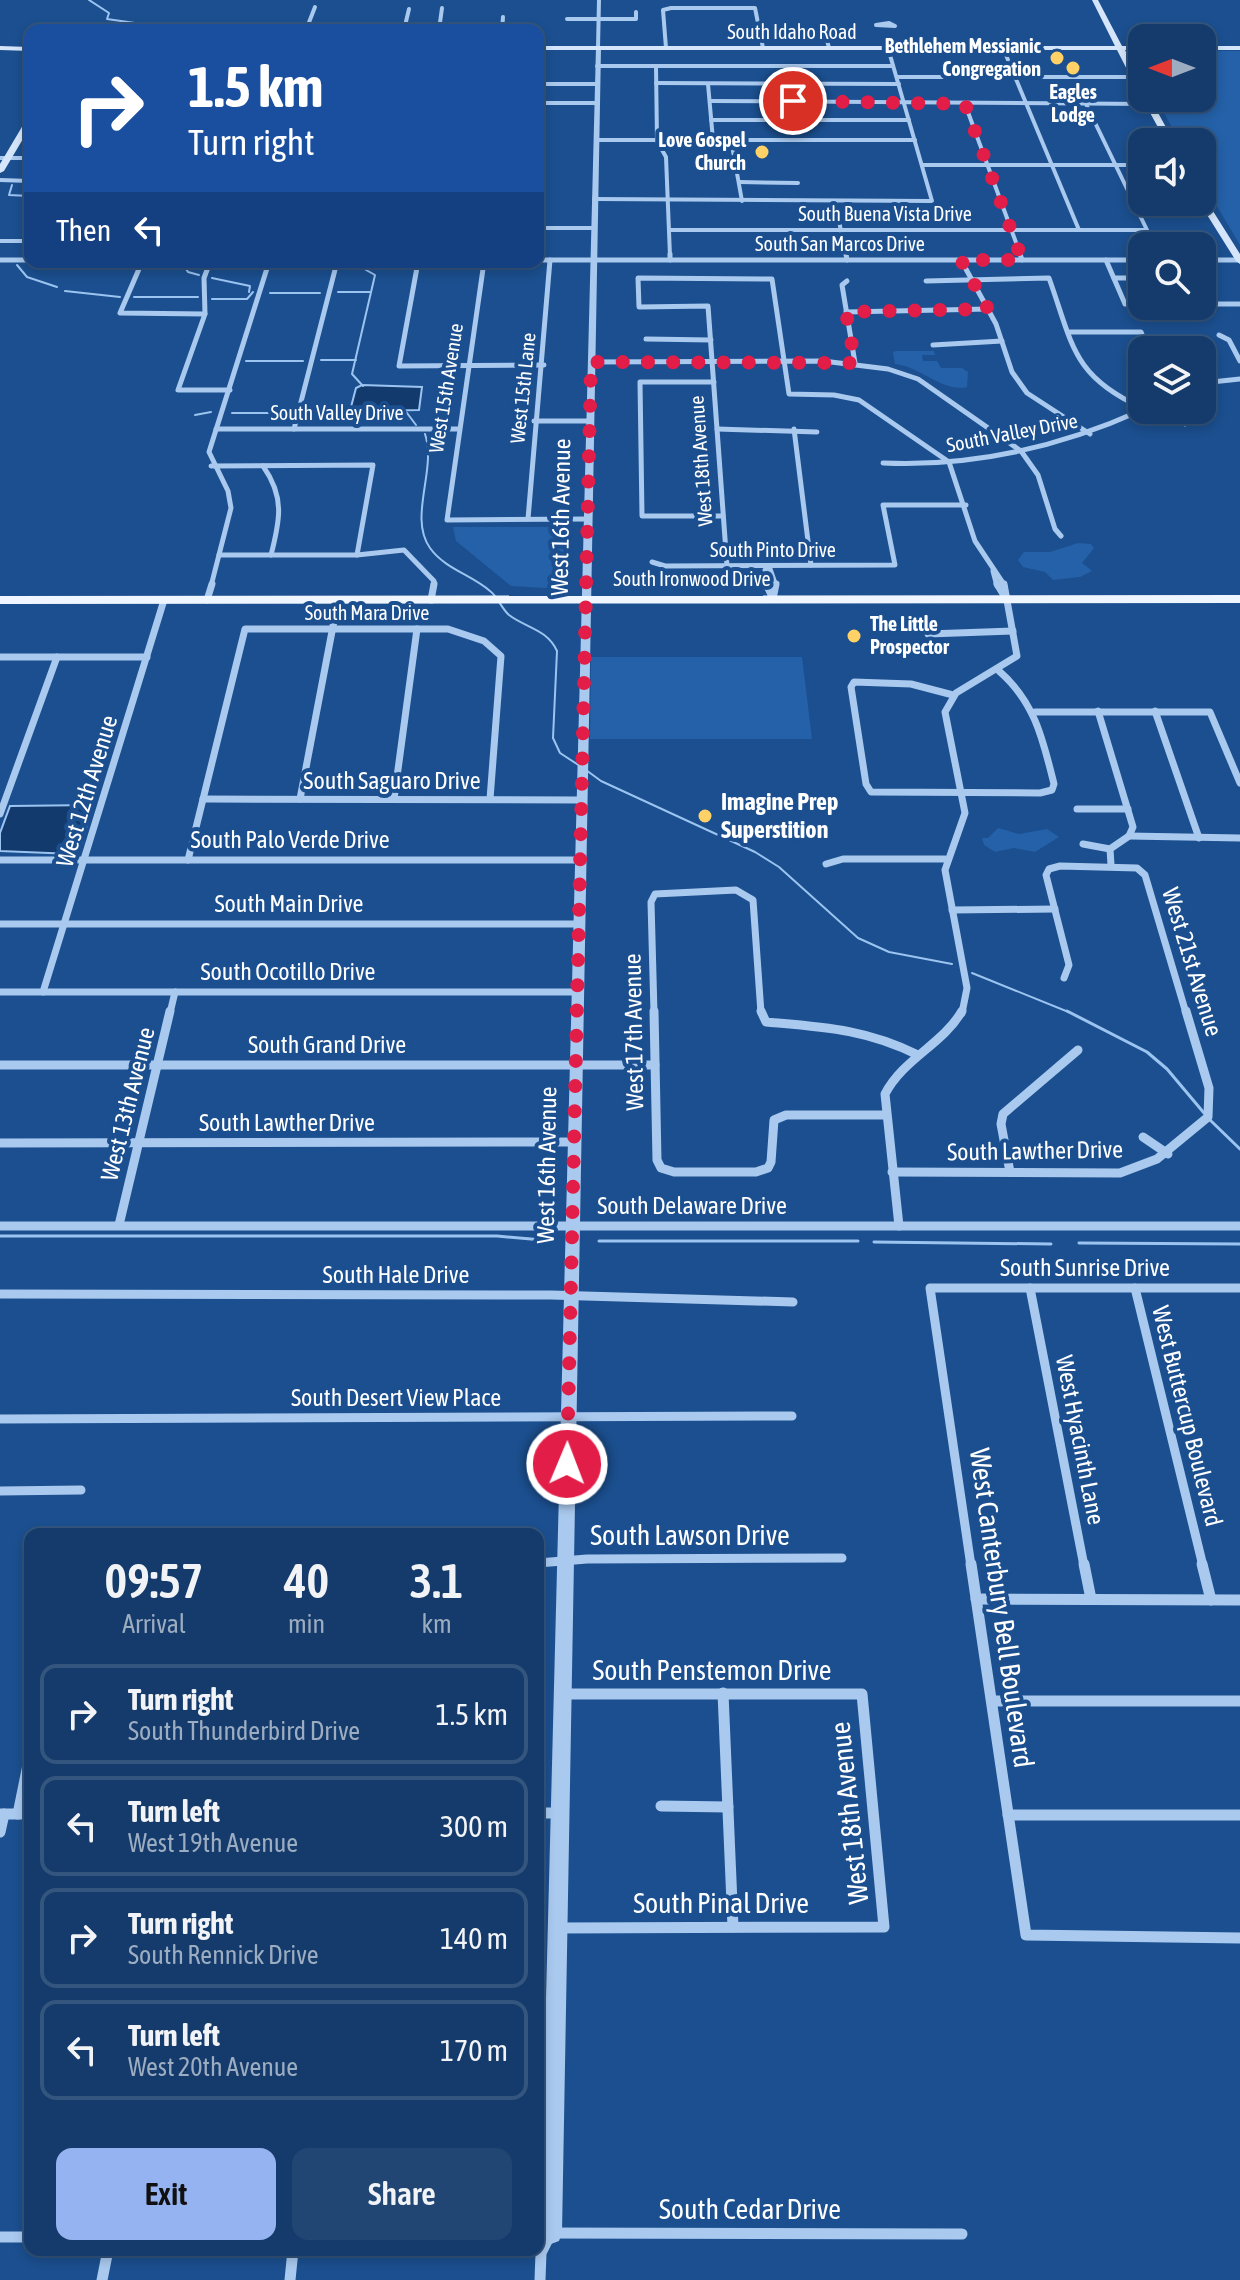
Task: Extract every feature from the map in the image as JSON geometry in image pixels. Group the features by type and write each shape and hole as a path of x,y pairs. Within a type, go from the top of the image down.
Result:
{"main road":[{"path":"1095,0 1128,62"},
{"path":"0,48 24,48"},
{"name":"South Idaho Road","path":"544,48 1128,48"},
{"path":"1216,48 1240,48"},
{"path":"0,171 4,158 24,129"},
{"path":"1212,216 1240,261"},
{"name":"South Ironwood Drive","path":"0,600 1240,599"}],"street":[{"path":"598,48 599,0"},
{"path":"308,24 315,7"},
{"path":"440,24 442,8"},
{"path":"666,48 663,10 666,8 755,8 763,48"},
{"path":"405,24 409,9"},
{"path":"567,19 636,19 636,12"},
{"path":"502,24 503,17"},
{"path":"824,28 829,48"},
{"path":"594,199 932,201 893,66 888,33"},
{"name":"West 16th Avenue","path":"545,2233 560,1813 598,48"},
{"path":"1003,48 1079,230"},
{"path":"597,66 893,66"},
{"path":"656,66 657,141 666,157 670,260"},
{"path":"656,83 1128,77"},
{"path":"544,84 597,84"},
{"path":"708,84 713,140"},
{"path":"710,101 965,104 1128,102"},
{"path":"544,103 597,103"},
{"path":"965,104 1022,260"},
{"path":"1086,104 1117,165"},
{"path":"711,120 909,120"},
{"path":"596,140 915,140"},
{"path":"731,140 742,201"},
{"path":"922,165 1128,165"},
{"name":"South Buena Vista Drive","path":"670,230 1147,230 1117,165"},
{"path":"0,180 24,181"},
{"path":"739,182 798,183"},
{"path":"835,201 847,260"},
{"path":"544,228 594,228"},
{"path":"0,241 24,241"},
{"path":"0,260 24,260"},
{"name":"South San Marcos Drive","path":"544,260 1128,260"},
{"name":"West 15th Lane","path":"528,519 534,421 544,365 550,260"},
{"path":"961,260 968,279 988,309 1012,372 1027,393 1090,434"},
{"path":"1106,260 1125,304 1128,304"},
{"path":"1216,260 1240,261"},
{"path":"139,268 120,313 205,314"},
{"path":"208,268 204,278 205,314 178,390 230,390"},
{"path":"207,600 231,513 229,494 211,466 209,452 267,268"},
{"path":"294,429 335,268"},
{"path":"417,268 399,366 544,365"},
{"name":"West 15th Avenue","path":"483,268 447,520 528,519"},
{"name":"West 18th Avenue","path":"727,566 708,306 639,307 638,278 772,279 784,362"},
{"path":"926,281 1049,278 1082,366 1094,381 1128,400"},
{"path":"1114,278 1128,278"},
{"path":"847,281 842,285 855,363"},
{"path":"1216,304 1240,304"},
{"path":"846,312 988,309"},
{"path":"1070,332 1141,332 1143,336"},
{"path":"1219,335 1229,340 1240,361"},
{"path":"646,339 711,340"},
{"path":"933,345 1002,341"},
{"path":"591,362 855,363 918,379 1021,451 1038,475 1055,529 1061,536"},
{"path":"784,362 789,394 834,395 859,400 949,462 957,475 978,549 993,571 999,593 1006,599 1017,656 999,671 953,695 945,712 965,813 962,828 945,859 967,988 962,1013 947,1031 895,1075 885,1094 899,1226"},
{"path":"1216,382 1240,379"},
{"path":"714,382 640,382 642,516 723,516"},
{"name":"South Valley Drive","path":"883,463 949,462 1021,451 1090,434 1128,416"},
{"path":"534,421 589,421"},
{"name":"South Valley Drive","path":"216,429 458,429"},
{"path":"717,429 817,432"},
{"path":"794,429 811,565"},
{"path":"211,466 373,465 357,555"},
{"path":"263,466 281,493 282,510 271,555"},
{"name":"South Pinto Drive","path":"652,562 665,566 895,565 883,505 966,505"},
{"path":"528,519 588,519"},
{"path":"219,555 357,555 404,550 434,581 431,600"},
{"path":"769,566 765,570 767,591 773,599"},
{"name":"West 12th Avenue","path":"43,992 164,600"},
{"path":"300,799 338,600"},
{"name":"South Mara Drive","path":"203,799 245,629 417,629 467,632 486,641 501,656 490,799"},
{"path":"394,799 417,629"},
{"path":"928,634 1013,631"},
{"path":"0,657 147,657"},
{"path":"0,814 57,657"},
{"path":"953,695 911,684 854,682 851,687 866,784 871,792 1052,790 1054,784 1035,712 1017,685 999,671"},
{"path":"1083,844 1110,849 1129,836 1133,827 1098,711"},
{"path":"1155,711 1199,838"},
{"path":"1035,712 1210,712 1240,783"},
{"path":"188,860 203,799"},
{"name":"South Saguaro Drive","path":"203,799 581,800"},
{"path":"1077,809 1128,809"},
{"path":"1129,836 1240,838"},
{"path":"1064,978 1069,965 1046,875 1049,869 1111,865 1110,849"},
{"path":"826,864 843,859 945,859"},
{"name":"South Palo Verde Drive","path":"0,860 579,860"},
{"name":"West 21st Avenue","path":"1111,865 1137,868 1145,875 1209,1088 1208,1117"},
{"name":"West 17th Avenue","path":"885,1115 786,1115 774,1120 771,1129 773,1160 768,1168 756,1172 674,1172 661,1168 657,1160 651,902 655,894 722,890 748,894 753,900 761,1014 766,1022 851,1029 886,1039 918,1055"},
{"path":"952,910 1055,909"},
{"name":"South Main Drive","path":"0,924 578,924"},
{"name":"South Ocotillo Drive","path":"0,992 577,992"},
{"name":"West 13th Avenue","path":"119,1225 175,992"},
{"path":"1010,1172 1001,1124 1003,1114 1078,1050"},
{"name":"South Grand Drive","path":"0,1065 655,1065"},
{"name":"South Lawther Drive","path":"892,1172 1120,1173 1146,1167 1168,1154 1208,1117"},
{"path":"1143,1137 1168,1154"},
{"name":"South Lawther Drive","path":"0,1143 574,1142"},
{"name":"South Delaware Drive","path":"0,1226 1240,1226"},
{"name":"South Sunrise Drive","path":"930,1288 1239,1290"},
{"name":"West Canterbury Bell Boulevard","path":"930,1288 1026,1935 1240,1938"},
{"name":"West Hyacinth Lane","path":"1030,1288 1091,1599"},
{"name":"West Buttercup Boulevard","path":"1135,1288 1211,1600"},
{"name":"South Hale Drive","path":"0,1294 571,1296 793,1302"},
{"name":"South Desert View Place","path":"0,1419 792,1416"},
{"path":"0,1491 81,1490"},
{"name":"South Lawson Drive","path":"544,1563 842,1558"},
{"path":"976,1599 1240,1600"},
{"path":"723,1693 733,1927"},
{"name":"South Penstemon Drive","path":"562,1694 862,1694"},
{"name":"West 18th Avenue","path":"862,1694 884,1927"},
{"path":"992,1701 1240,1701"},
{"path":"661,1806 728,1807"},
{"path":"544,1813 560,1813"},
{"path":"0,1832 2,1814 24,1814"},
{"path":"1008,1815 1240,1815"},
{"name":"South Pinal Drive","path":"557,1928 884,1927"},
{"name":"South Cedar Drive","path":"545,2233 962,2234"},
{"path":"0,2237 24,2237"},
{"path":"102,2280 107,2256"},
{"path":"290,2280 292,2256"},
{"name":"West 16th Avenue","path":"540,2280 541,2256"}],"shaded area":[{"path":"1216,51 1240,51 1240,245 1216,205 1216,128 1172,128 1164,112 1216,112"},
{"path":"934,351 935,355 922,355 923,361 937,361 941,368 962,368 968,372 967,387 949,386 895,364 893,352"},
{"path":"362,385 422,387 419,410 360,411 351,407 356,388"},
{"path":"453,527 559,527 570,534 568,583 561,589 511,586 456,541"},
{"path":"1078,543 1091,544 1094,548 1082,563 1092,571 1080,577 1053,580 1045,572 1023,567 1018,560 1024,552 1050,552"},
{"path":"591,657 802,657 812,739 590,739"},
{"path":"93,805 79,851 73,854 0,851 0,833 10,806"},
{"path":"998,828 1019,834 1047,829 1059,837 1035,852 1014,848 995,852 984,845 982,838 988,838"}],"waterway":[{"path":"89,0 109,13 107,19 135,24"},
{"path":"12,185 9,195 24,196"},
{"path":"17,265 27,277 57,287"},
{"path":"186,268 188,272 199,275"},
{"path":"355,360 375,275 363,268"},
{"path":"212,278 250,286 249,292"},
{"path":"65,291 120,297"},
{"path":"212,299 247,299 253,292"},
{"path":"338,292 370,292"},
{"path":"270,293 320,293"},
{"path":"134,297 198,297"},
{"path":"321,360 355,360"},
{"path":"355,360 352,374 363,386"},
{"path":"246,361 303,361"},
{"path":"309,411 357,409"},
{"path":"404,409 416,425"},
{"path":"195,415 211,412"},
{"path":"232,413 292,413"},
{"path":"425,434 428,463 422,508 424,536 430,548 443,561 483,585 509,615 542,633 553,644 557,651 553,738 560,753 580,766"},
{"path":"586,770 601,781 755,852 779,867 858,938 889,952 952,964"},
{"path":"972,973 1071,1013"},
{"path":"1071,1013 1147,1052 1167,1069 1204,1113"},
{"path":"1209,1119 1240,1149"},
{"path":"0,1236 497,1236 554,1241"},
{"path":"599,1241 858,1241"},
{"path":"874,1242 1051,1244"},
{"path":"1079,1243 1240,1244"}],"place":[{"name":"Bethlehem Messianic Congregation","path":"1057,58"},
{"name":"Eagles Lodge","path":"1073,68"},
{"name":"Love Gospel Church","path":"762,152"},
{"name":"The Little Prospector","path":"854,636"},
{"name":"Imagine Prep Superstition","path":"705,816"}],"route":[{"path":"567,1464 591,362 855,363 846,312 988,309 968,279 961,260 1022,260 965,104 793,101"}]}
